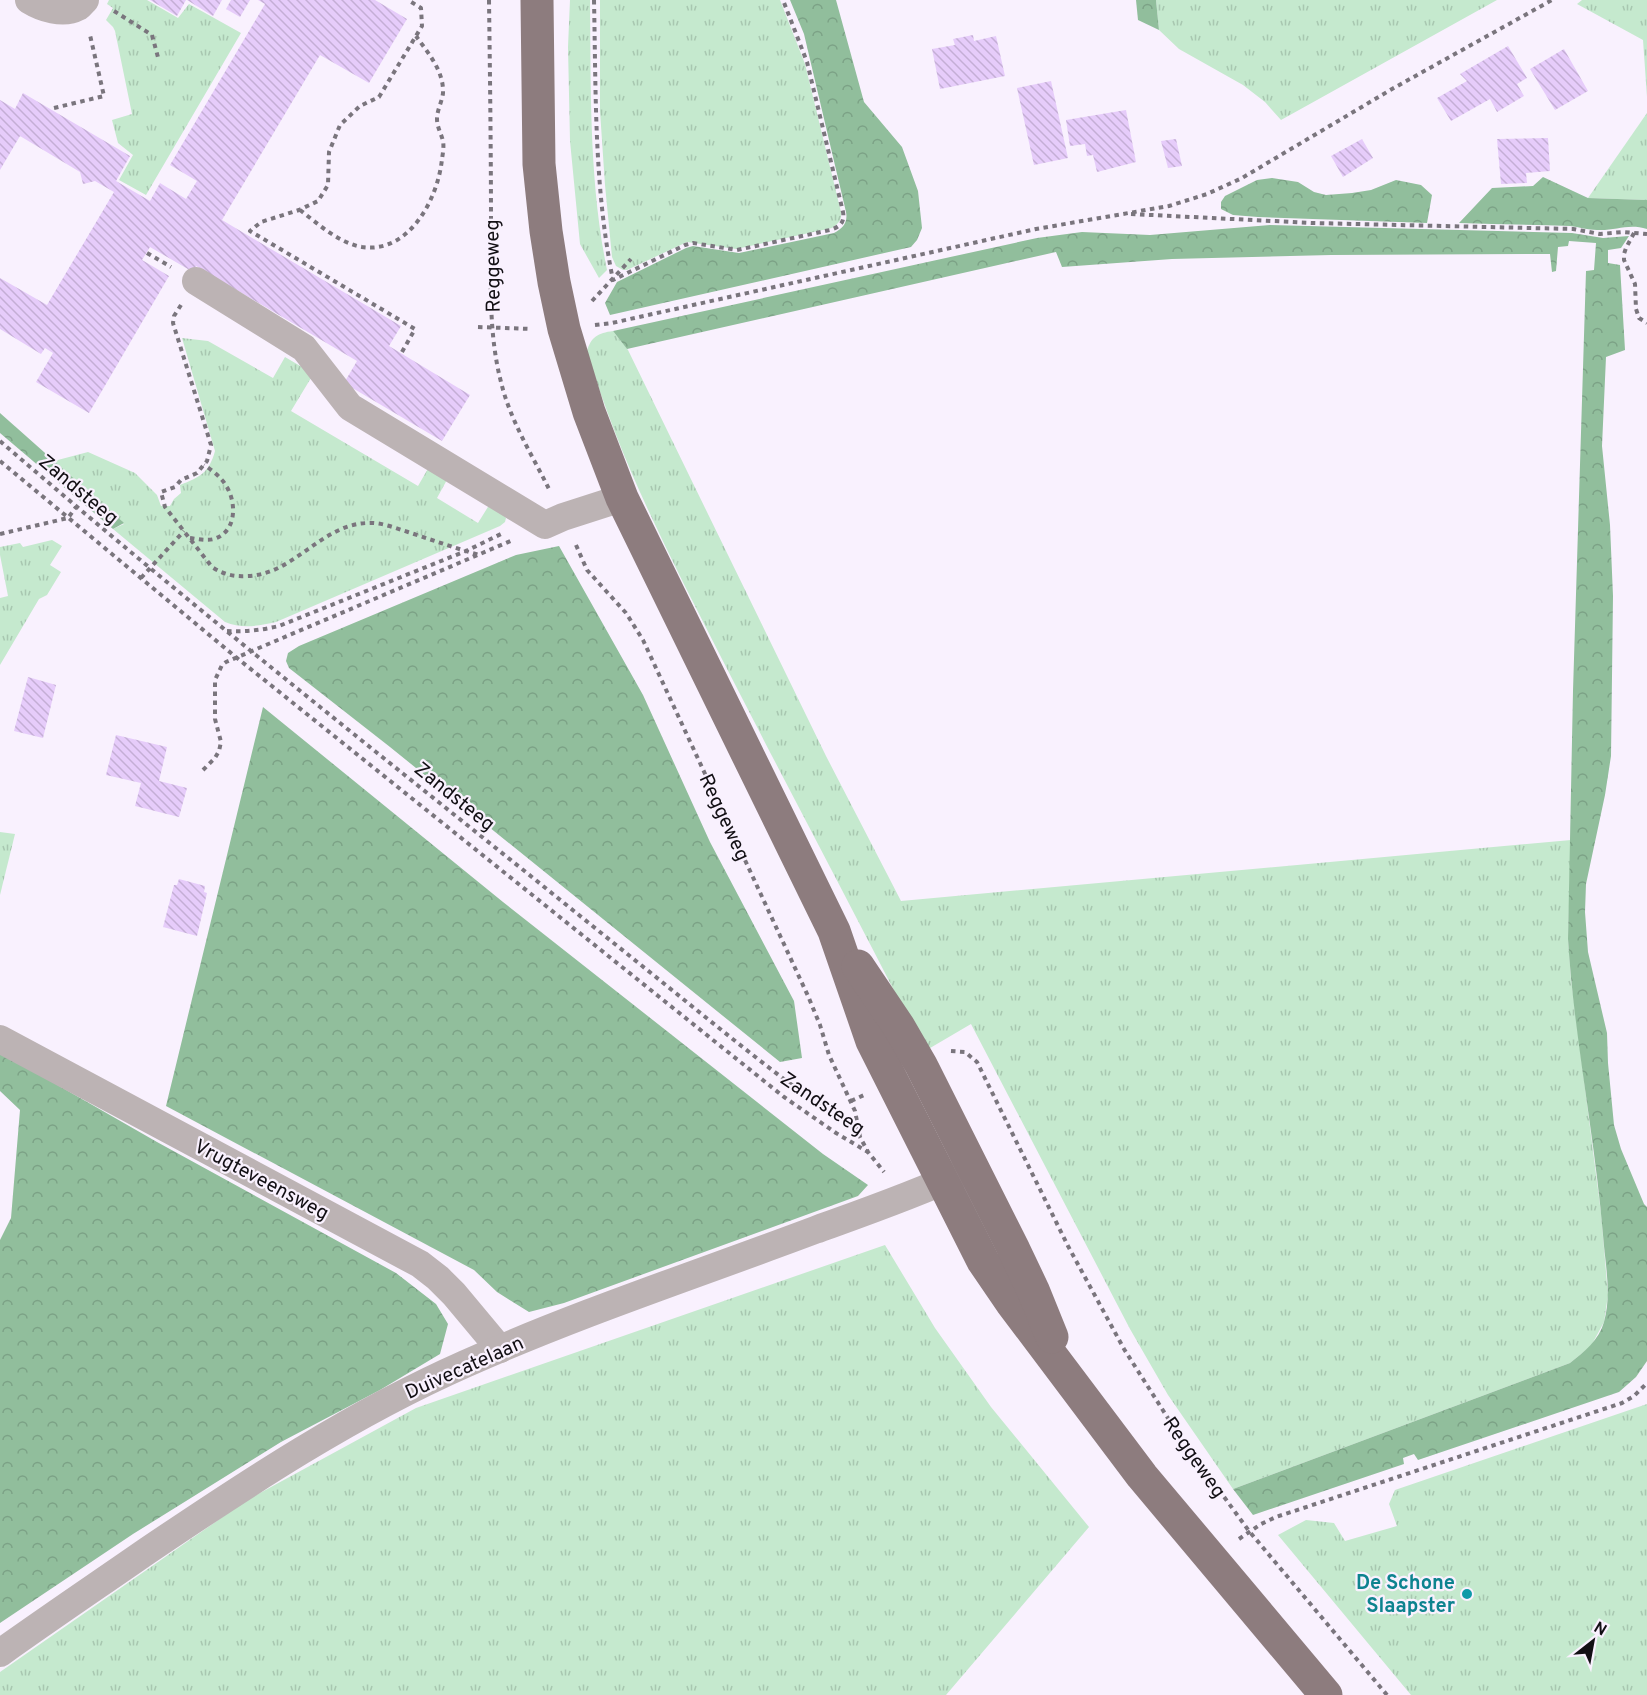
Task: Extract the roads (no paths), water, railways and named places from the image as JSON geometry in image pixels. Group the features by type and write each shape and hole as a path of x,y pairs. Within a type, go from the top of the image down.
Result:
{"main road":[{"path":"537,0 539,164 546,231 564,329 589,412 622,498 834,931 872,1041 982,1261 1142,1476 1326,1695"},
{"path":"834,931 899,1027 921,1065 1033,1290 1068,1375"}],"street":[{"path":"29,0 51,9 64,11 89,4"},
{"path":"196,281 304,348 350,407 545,525 622,498"},
{"name":"Vrugteveensweg","path":"0,1039 420,1264 454,1294 500,1348"},
{"name":"Duivecatelaan","path":"0,1653 265,1473 358,1417 440,1376 500,1348 892,1202 972,1169"}],"place":[{"name":"De Schone Slaapster","path":"1467,1594"}]}
